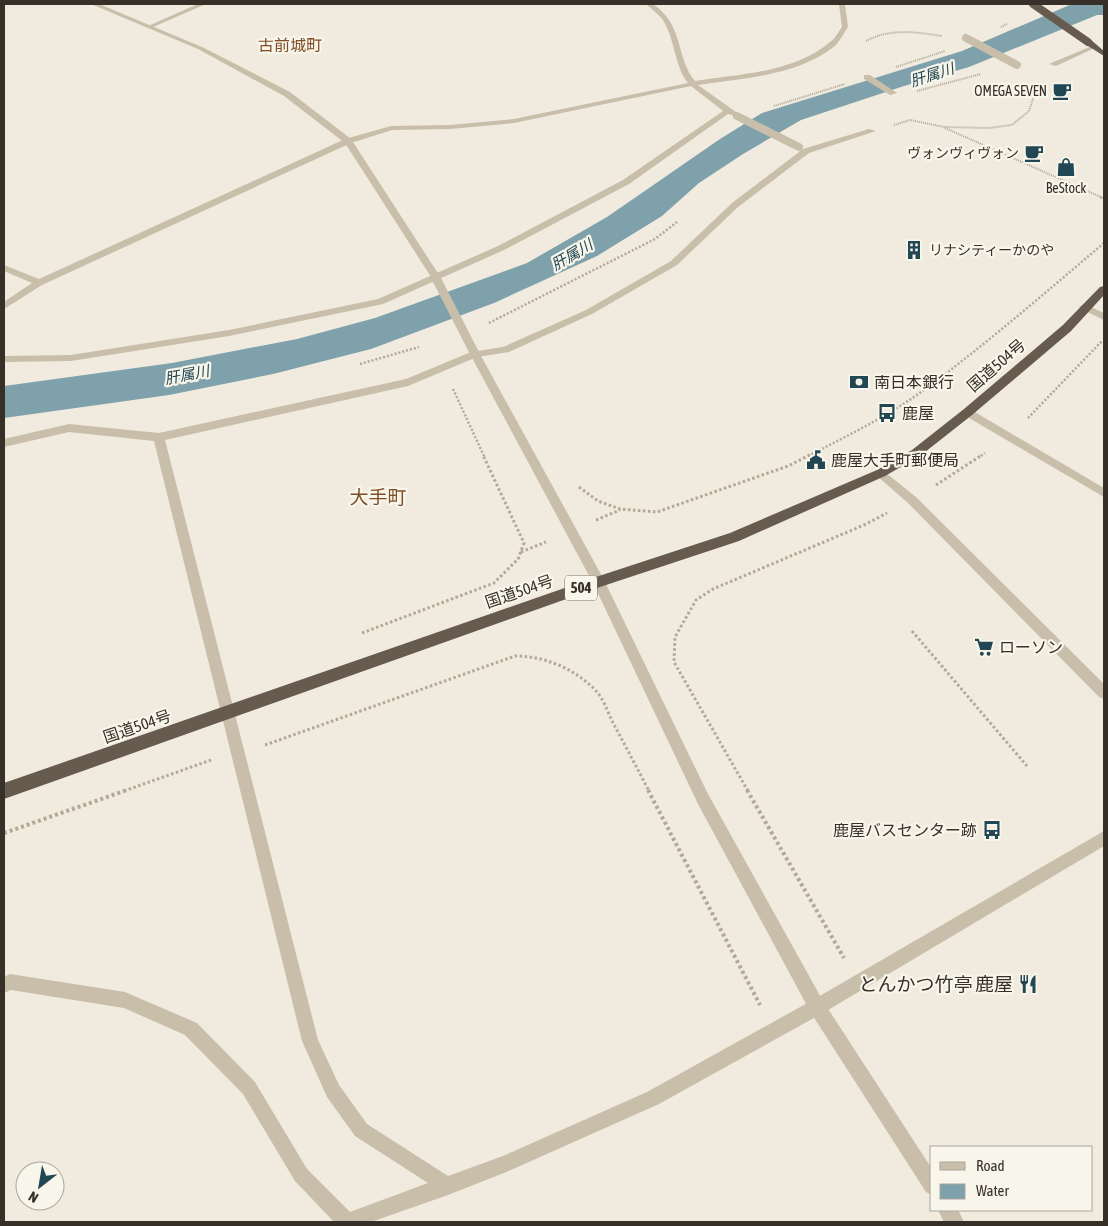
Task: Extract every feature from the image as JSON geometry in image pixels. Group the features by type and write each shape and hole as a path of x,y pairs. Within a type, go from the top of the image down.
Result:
{"highway":[{"path":"1033,4 1104,54"},
{"name":"国道504号","path":"4,791 599,582 734,537 881,472 916,453 968,412 1067,328 1084,307 1104,289"}],"street":[{"path":"94,4 151,26 200,48 287,94 348,141 436,278 475,354 599,582 703,799 817,1006 930,1183"},
{"path":"151,26 203,4"},
{"path":"649,4 666,17 686,74 692,84 728,111 802,149"},
{"path":"4,306 40,283 348,141 391,128 450,127 514,121 692,84 780,70 815,56 834,43 845,27 842,4"},
{"path":"966,38 1017,65"},
{"path":"1053,64 1091,44"},
{"path":"867,77 893,93"},
{"path":"4,358 71,358 228,333 380,302 501,248 626,182 728,111"},
{"path":"4,443 68,428 159,438 408,382 475,354 505,350 590,312 674,263 736,205 802,149 872,131"},
{"path":"4,268 40,283"},
{"path":"1084,307 1104,317"},
{"path":"968,412 1104,493"},
{"path":"159,438 310,1041 333,1091 361,1130 448,1186"},
{"path":"881,472 912,500 1104,693"},
{"path":"4,985 10,982 125,1000 191,1029 249,1088 301,1175 347,1222 505,1164 653,1098 817,1006 1104,838"},
{"path":"948,1211 955,1222"}],"path":[{"path":"867,77 860,70 856,58 858,47 868,39 889,32 966,38"},
{"path":"944,128 989,128 1012,125 1029,111 1034,96 1027,78 1034,72 1053,64"},
{"path":"915,92 987,72"},
{"path":"872,131 910,120 944,128 1104,200"},
{"path":"481,326 498,320 655,239 684,217"},
{"path":"578,486 598,502 613,507 627,511 657,512 788,466 847,436 922,391 992,337 1104,243"},
{"path":"857,982 674,662 675,638 696,600 713,589 864,525 912,500 1009,437 1104,339"},
{"path":"353,366 428,344 440,368 449,379 524,543 518,559 494,583 355,636"},
{"path":"912,631 1027,766"},
{"path":"4,833 237,752 267,744 515,656 529,655 554,662 578,675 598,693 773,1031"}],"water":[{"name":"肝属川","path":"1072,4 1104,4 1104,15 1097,15 969,67 801,120 743,154 699,183 662,216 597,256 494,303 371,349 273,374 169,395 4,418 4,386 172,363 297,339 375,318 527,263 607,217 720,139 762,113 962,51"}],"place":[{"name":"OMEGA SEVEN","path":"1062,91"},
{"name":"ヴォンヴィヴォン","path":"1034,153"},
{"name":"BeStock","path":"1066,167"},
{"name":"リナシティーかのや","path":"914,250"},
{"name":"南日本銀行","path":"859,382"},
{"name":"鹿屋","path":"887,413"},
{"name":"鹿屋大手町郵便局","path":"816,460"},
{"name":"ローソン","path":"984,647"},
{"name":"鹿屋バスセンター跡","path":"992,830"},
{"name":"とんかつ竹亭 鹿屋","path":"1028,984"}],"district":[{"name":"古前城町","path":"290,45"},
{"name":"大手町","path":"378,497"}]}
